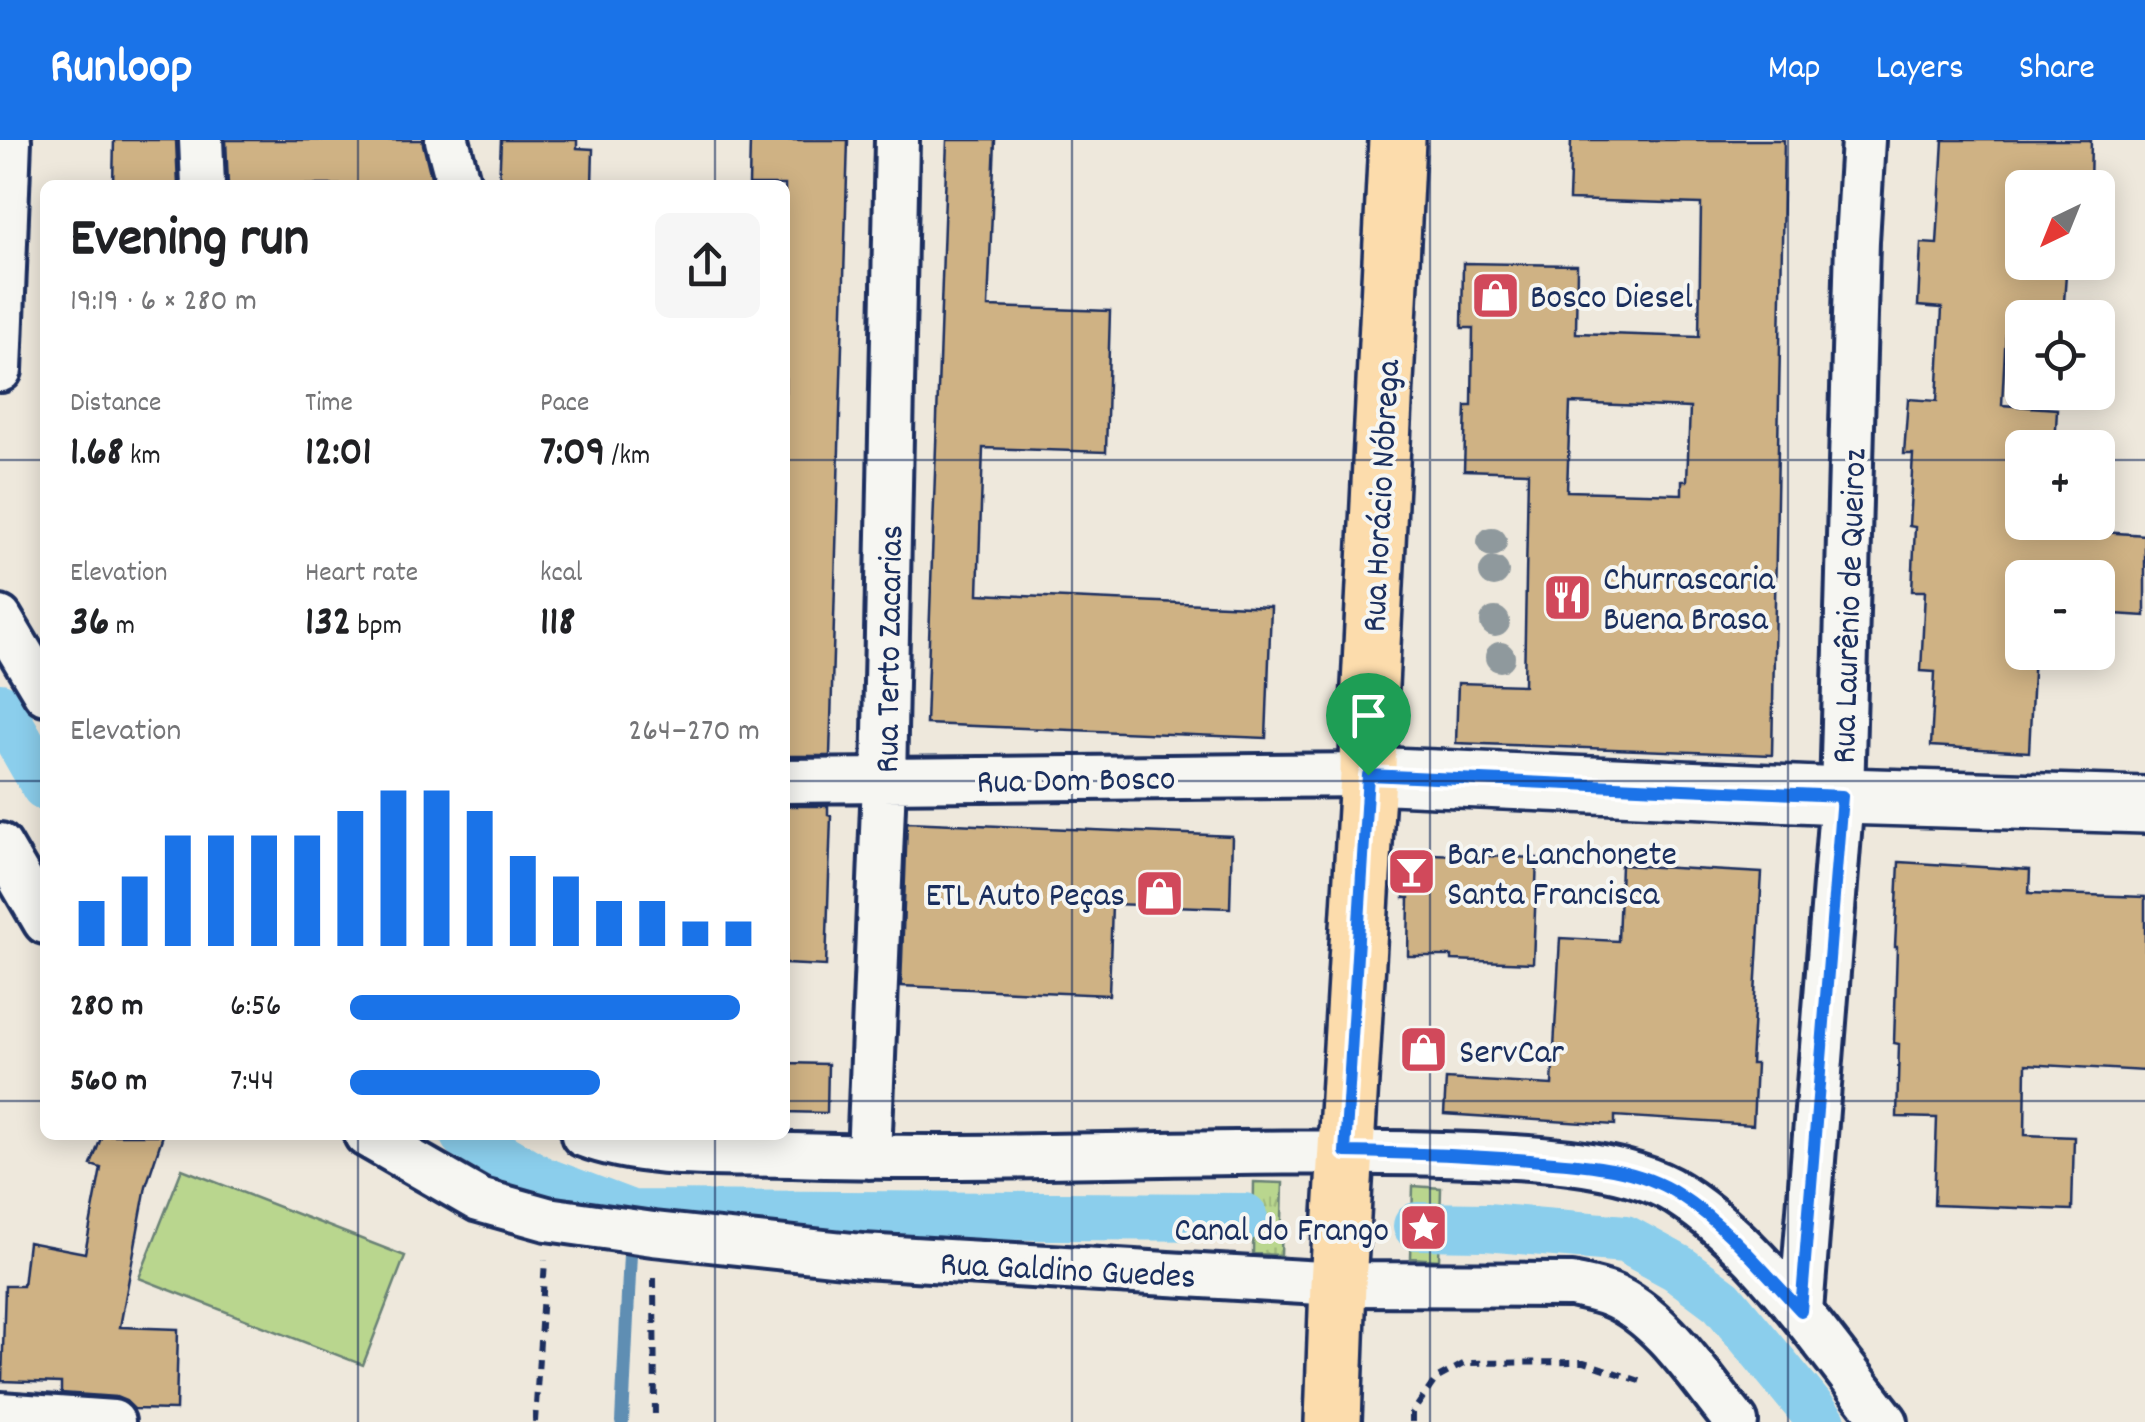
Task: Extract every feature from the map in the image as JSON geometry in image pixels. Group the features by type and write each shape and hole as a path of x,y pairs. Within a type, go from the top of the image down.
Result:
{"main road":[{"name":"Rua Horácio Nóbrega","path":"1333,1422 1397,140"},
{"path":"1368,775 1842,796 2145,804"}],"street":[{"path":"0,370 10,140"},
{"path":"201,140 204,180"},
{"path":"447,140 458,180"},
{"name":"Rua Terto Zacarias","path":"869,1157 884,781 897,140"},
{"name":"Rua Laurênio de Queiroz","path":"1801,1311 1842,796 1863,140"},
{"path":"0,618 40,686"},
{"name":"Rua Dom Bosco","path":"790,781 1368,775"},
{"path":"0,845 40,913"},
{"name":"Rua Galdino Guedes","path":"375,1140 479,1200 547,1219 654,1234 862,1256 1338,1284 1572,1285 1609,1294 1637,1310 1664,1334 1736,1422"},
{"path":"596,1140 648,1150 869,1157 1345,1152 1479,1156 1591,1165 1634,1174 1677,1193 1729,1234 1801,1311 1886,1422"},
{"path":"0,1414 114,1422"}],"path":[{"path":"535,1422 547,1219"},
{"path":"654,1234 655,1422"},
{"path":"1412,1422 1412,1413 1436,1380 1465,1364 1584,1362 1642,1380 1654,1390"}],"green space":[{"path":"182,1169 405,1256 363,1365 139,1278"},
{"path":"1254,1182 1283,1183 1281,1255 1253,1254"},
{"path":"1413,1186 1441,1188 1439,1260 1411,1258"}],"building":[{"path":"114,140 176,140 178,180 113,180"},
{"path":"226,140 422,140 432,180 228,180"},
{"path":"501,140 577,140 577,148 593,149 592,180 499,180"},
{"path":"750,140 848,140 830,756 790,756 790,180 749,180"},
{"path":"947,140 995,140 988,307 1110,311 1106,452 983,448 978,594 1271,607 1266,738 926,724"},
{"path":"1571,140 1784,140 1772,755 1456,743 1458,683 1524,685 1528,472 1464,470 1466,406 1472,406 1473,328 1462,328 1463,263 1577,265 1576,333 1699,337 1701,204 1569,200","holes":["1570,403 1690,408 1687,481 1682,481 1682,494 1567,491"]},
{"path":"1943,140 2091,140 2090,170 2005,170 2005,280 2066,280 2064,300 2005,300 2002,405 2005,410 2057,410 2056,430 2005,430 2005,540 2115,540 2115,533 2145,535 2145,616 2115,614 2115,560 2005,560 2005,670 2033,670 2029,752 1931,746 1935,672 1921,671 1925,591 1912,591 1915,527 1909,526 1913,454 1904,454 1908,399 1937,401 1942,308 1918,306 1921,243 1937,244"},
{"path":"790,806 828,806 831,816 826,966 790,964"},
{"path":"907,822 1232,836 1230,908 1112,904 1109,995 901,986"},
{"path":"1405,853 1537,858 1533,963 1408,956"},
{"path":"1899,862 2030,870 2029,893 2145,897 2145,1071 2026,1064 2025,1135 2074,1137 2072,1210 1934,1205 1937,1118 1897,1117 1899,1044 1894,1043"},
{"path":"1621,865 1762,873 1751,1064 1756,1064 1753,1125 1615,1116 1615,1125 1444,1114 1446,1079 1552,1085 1560,938 1618,941"},
{"path":"790,1063 828,1064 827,1113 790,1112"},
{"path":"100,1140 161,1140 146,1186 120,1327 178,1329 176,1410 134,1409 116,1397 61,1393 61,1383 2,1381 5,1286 23,1286 28,1242 85,1253 101,1168 91,1165"}],"waterway":[{"name":"Canal do Frango","path":"0,707 40,777"},
{"name":"Canal do Frango","path":"473,1140 541,1180 631,1214 1244,1217"},
{"name":"Canal do Frango","path":"1417,1226 1486,1227 1625,1239 1678,1268 1722,1301 1822,1422"},
{"path":"622,1422 631,1233"}],"place":[{"name":"Bosco Diesel","path":"1495,295"},
{"name":"Churrascaria Buena Brasa","path":"1568,597"},
{"name":"Bar e Lanchonete Santa Francisca","path":"1412,872"},
{"name":"ETL Auto Peças","path":"1160,893"},
{"name":"ServCar","path":"1424,1050"},
{"name":"Canal do Frango","path":"1424,1228"}],"route":[{"path":"1368,775 1842,796 1801,1311 1729,1234 1677,1193 1634,1174 1591,1165 1479,1156 1345,1152 1368,775"}]}
